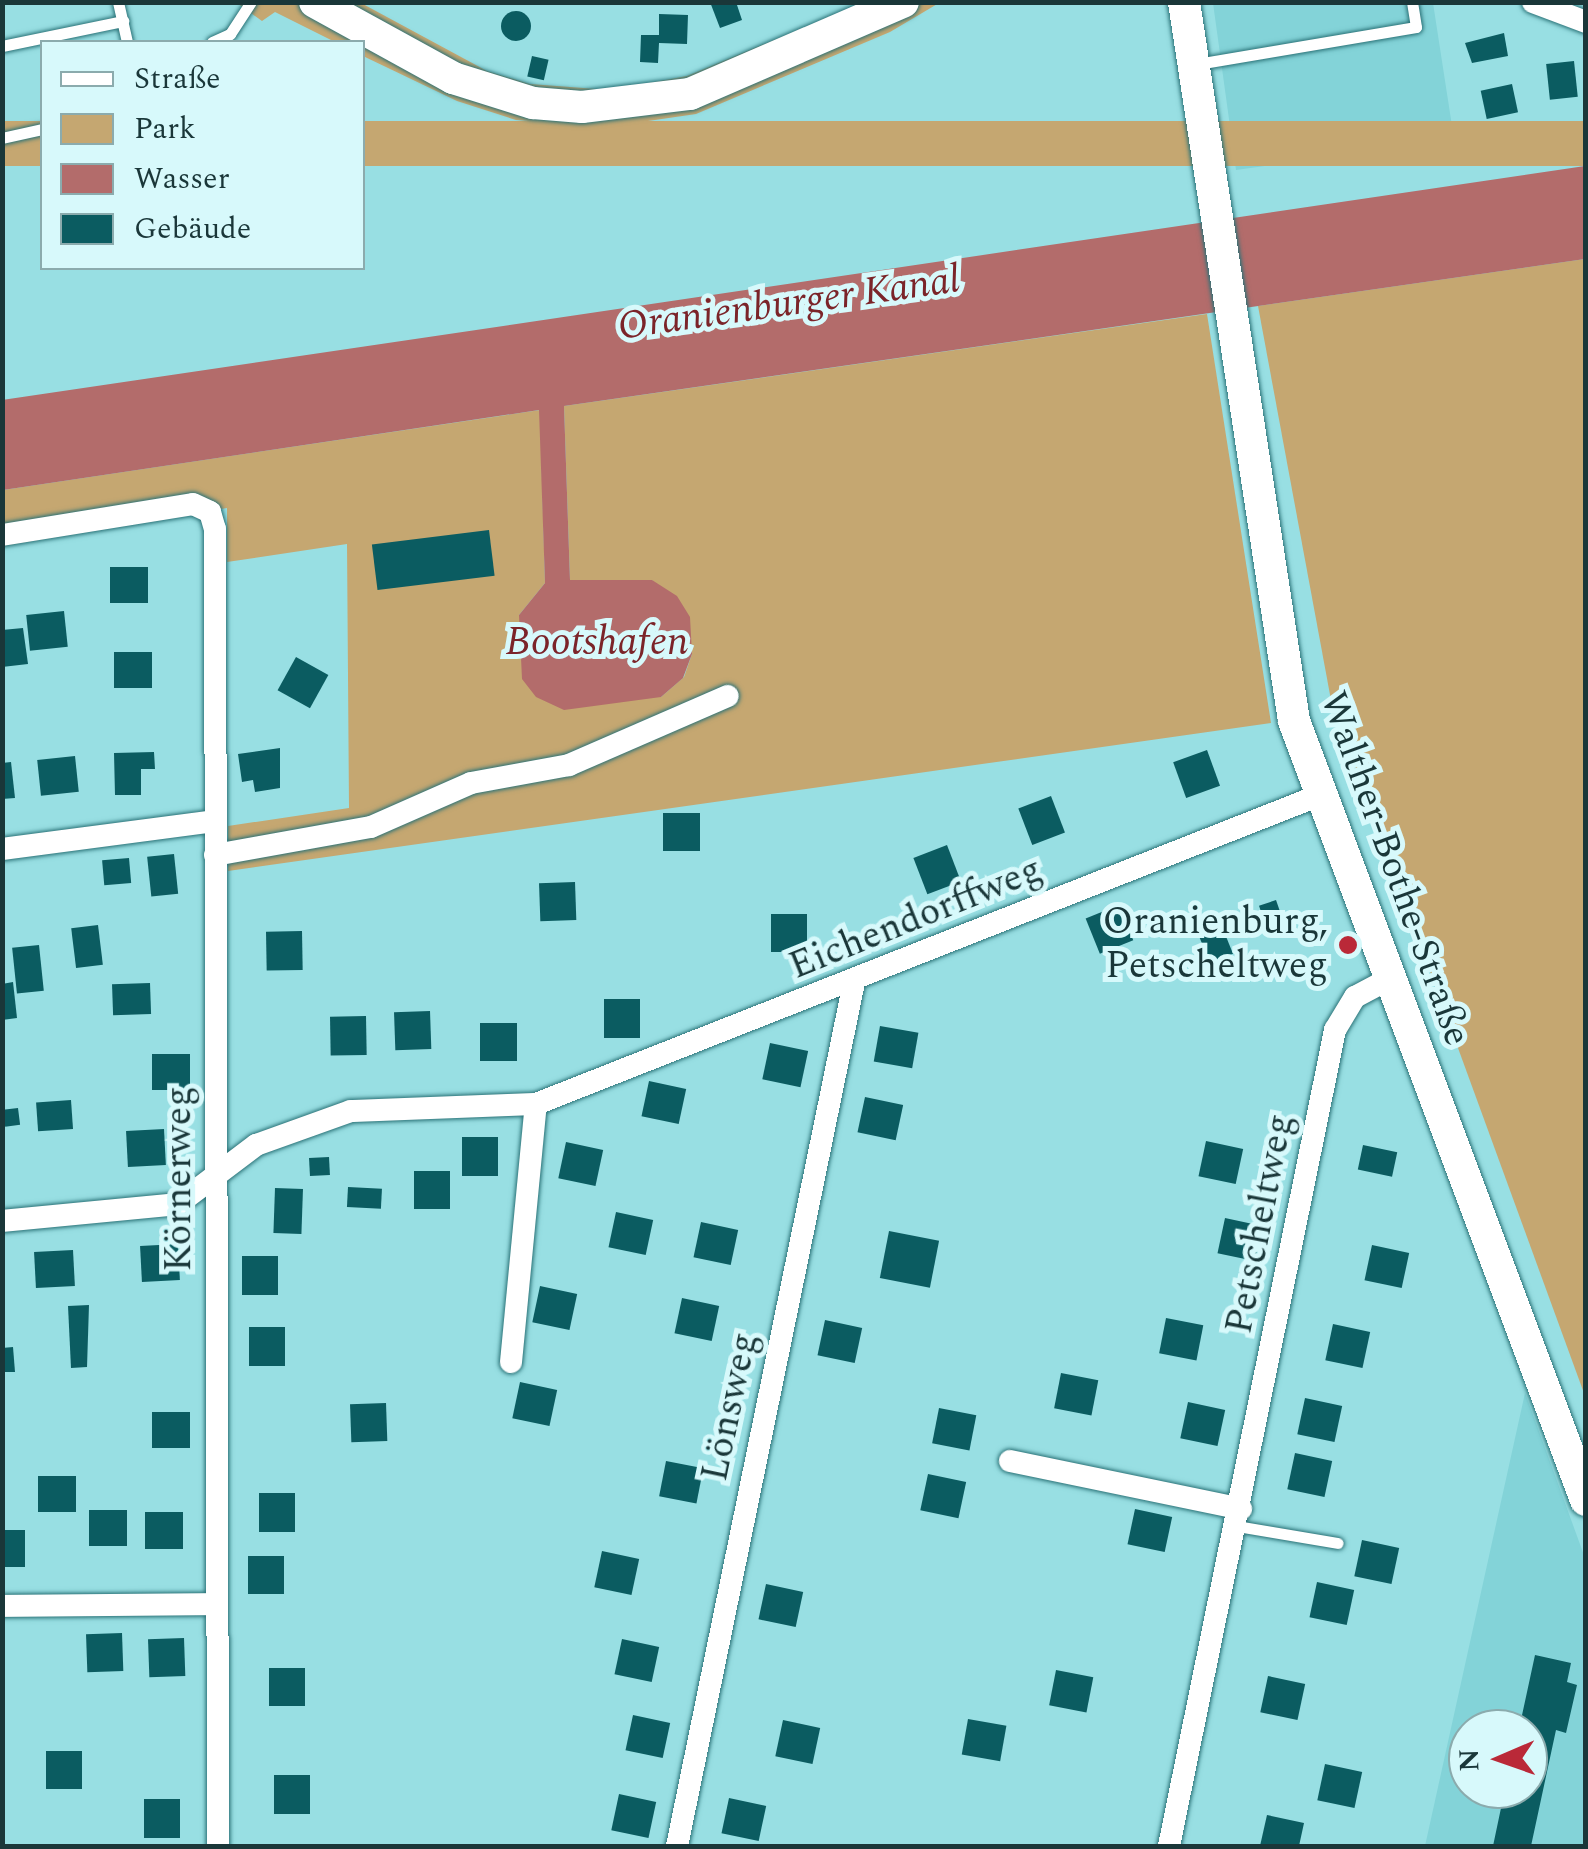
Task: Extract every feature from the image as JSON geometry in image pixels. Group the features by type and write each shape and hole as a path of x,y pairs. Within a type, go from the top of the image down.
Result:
{"street":[{"path":"315,2 453,78 533,103 582,107 690,94 903,2"},
{"name":"Walther-Bothe-Straße","path":"1184,2 1287,685 1320,795 1586,1500"},
{"path":"1533,2 1586,22"},
{"name":"Körnerweg","path":"2,534 192,504 210,512 218,1846"},
{"path":"215,855 371,827 472,784 569,765 728,696"},
{"name":"Eichendorffweg","path":"2,1221 178,1204 256,1145 350,1111 536,1104 854,982 1320,795"},
{"path":"2,849 214,821"},
{"name":"Petscheltweg","path":"1169,1846 1239,1518 1335,1030 1355,997 1390,978"},
{"name":"Lönsweg","path":"677,1846 854,982"},
{"path":"511,1362 536,1104"},
{"path":"1010,1461 1239,1518"},
{"path":"2,1606 217,1604"}],"lane":[{"path":"118,2 127,40"},
{"path":"216,40 230,34 252,2"},
{"path":"1193,64 1416,27 1412,2"},
{"path":"2,46 123,20"},
{"path":"2,138 40,129"},
{"path":"1239,1518 1338,1543"}],"shaded area":[{"path":"1213,3 1433,3 1454,139 1236,170"},
{"path":"1525,1393 1585,1558 1585,1846 1425,1846 1448,1742 1448,1809 1548,1809 1548,1709 1455,1709"}],"green space":[{"path":"237,3 361,3 487,71 530,84 610,90 687,76 863,3 939,3 890,32 696,114 607,127 516,120 457,101 365,57 365,40 331,40 275,12 262,21"},
{"path":"2,121 40,121 40,166 2,166"},
{"path":"365,121 1585,121 1585,166 365,166"},
{"path":"1586,259 1585,1396 1331,700 1258,306"},
{"path":"1207,314 1271,723 228,871 228,826 349,808 347,544 227,562 227,508 3,546 3,490 540,410 545,583 519,615 661,697 684,677 692,654 652,580 570,580 564,406"}],"water":[{"path":"1585,166 1585,259 564,406 570,580 652,580 677,596 690,617 692,654 683,678 661,697 564,710 536,697 522,679 519,615 545,583 539,410 3,490 2,400"}],"building":[{"path":"710,2 736,2 742,20 720,28"},
{"path":"516,11 527,15 531,26 527,37 516,41 505,37 501,26 505,15"},
{"path":"659,14 688,15 687,44 659,43 658,63 640,62 641,35 659,35"},
{"path":"1504,33 1508,56 1472,63 1465,43"},
{"path":"532,56 549,60 544,80 527,76"},
{"path":"1574,61 1578,97 1550,100 1546,64"},
{"path":"1512,84 1518,112 1487,119 1481,91"},
{"path":"489,530 495,576 377,590 372,544"},
{"path":"110,567 148,567 148,603 110,603"},
{"path":"64,611 68,647 30,651 26,615"},
{"path":"23,628 28,664 2,667 2,630"},
{"path":"114,652 152,652 152,688 114,688"},
{"path":"296,657 328,675 310,708 278,690"},
{"path":"280,748 280,788 255,792 253,780 242,782 238,754"},
{"path":"1207,750 1220,786 1186,798 1173,762"},
{"path":"154,752 155,769 141,769 141,795 115,795 114,753"},
{"path":"75,756 79,792 41,796 37,760"},
{"path":"11,762 15,798 2,799 2,763"},
{"path":"1051,796 1065,832 1032,845 1018,809"},
{"path":"663,813 700,813 700,851 663,851"},
{"path":"947,845 961,881 927,894 913,858"},
{"path":"174,854 178,894 151,897 147,857"},
{"path":"129,858 131,883 104,885 102,860"},
{"path":"575,882 576,920 540,921 539,883"},
{"path":"1276,900 1283,920 1266,926 1259,906"},
{"path":"1119,905 1133,940 1100,954 1086,918"},
{"path":"771,914 807,914 807,952 771,952"},
{"path":"1221,924 1233,954 1210,963 1198,933"},
{"path":"98,925 103,965 76,968 71,928"},
{"path":"302,931 303,970 267,971 266,932"},
{"path":"39,945 44,991 17,994 12,948"},
{"path":"13,982 17,1018 2,1020 2,984"},
{"path":"150,983 151,1014 113,1015 112,984"},
{"path":"604,999 640,999 640,1038 604,1038"},
{"path":"430,1011 431,1049 395,1050 394,1012"},
{"path":"366,1016 367,1055 331,1056 330,1017"},
{"path":"480,1023 517,1023 517,1061 480,1061"},
{"path":"880,1026 918,1033 912,1068 874,1061"},
{"path":"770,1043 808,1051 800,1087 762,1079"},
{"path":"152,1054 190,1054 190,1090 152,1090"},
{"path":"649,1081 686,1089 679,1124 642,1116"},
{"path":"865,1097 903,1105 896,1140 858,1132"},
{"path":"71,1100 73,1129 38,1131 36,1102"},
{"path":"18,1108 20,1125 5,1127 3,1110"},
{"path":"164,1129 166,1165 128,1167 126,1131"},
{"path":"462,1137 498,1137 498,1176 462,1176"},
{"path":"1206,1141 1243,1149 1236,1184 1199,1176"},
{"path":"566,1142 603,1150 595,1186 558,1178"},
{"path":"1363,1145 1397,1152 1392,1177 1358,1169"},
{"path":"329,1157 330,1175 310,1176 309,1158"},
{"path":"414,1171 450,1171 450,1209 414,1209"},
{"path":"348,1187 382,1189 381,1209 347,1207"},
{"path":"275,1188 303,1189 301,1234 273,1233"},
{"path":"616,1212 653,1220 646,1255 609,1247"},
{"path":"1225,1218 1262,1226 1255,1261 1218,1253"},
{"path":"701,1222 738,1230 731,1265 694,1257"},
{"path":"889,1231 939,1241 930,1288 880,1278"},
{"path":"178,1244 180,1280 142,1282 140,1246"},
{"path":"1372,1245 1409,1253 1402,1288 1365,1280"},
{"path":"73,1250 75,1286 36,1288 34,1252"},
{"path":"242,1256 278,1256 278,1295 242,1295"},
{"path":"540,1286 577,1294 569,1330 532,1322"},
{"path":"682,1298 719,1306 712,1341 675,1333"},
{"path":"89,1305 87,1367 71,1368 68,1306"},
{"path":"1166,1318 1203,1325 1196,1361 1159,1353"},
{"path":"825,1320 862,1328 855,1363 818,1355"},
{"path":"1333,1324 1370,1332 1362,1368 1325,1360"},
{"path":"249,1327 285,1327 285,1366 249,1366"},
{"path":"13,1347 15,1372 2,1372 2,1348"},
{"path":"1061,1373 1098,1380 1091,1416 1054,1408"},
{"path":"520,1382 557,1390 549,1426 512,1418"},
{"path":"1305,1398 1342,1406 1334,1442 1297,1434"},
{"path":"1188,1402 1225,1410 1217,1446 1180,1438"},
{"path":"386,1403 387,1441 351,1442 350,1404"},
{"path":"939,1408 976,1415 969,1451 932,1443"},
{"path":"152,1412 190,1412 190,1448 152,1448"},
{"path":"1295,1453 1332,1461 1324,1497 1287,1489"},
{"path":"666,1461 703,1468 696,1504 659,1496"},
{"path":"928,1474 966,1482 958,1518 920,1510"},
{"path":"38,1476 76,1476 76,1512 38,1512"},
{"path":"259,1493 295,1493 295,1532 259,1532"},
{"path":"1135,1509 1172,1517 1165,1552 1128,1544"},
{"path":"89,1510 127,1510 127,1546 89,1546"},
{"path":"145,1512 183,1512 183,1549 145,1549"},
{"path":"2,1530 25,1530 25,1567 2,1567"},
{"path":"1362,1540 1399,1548 1391,1584 1354,1576"},
{"path":"602,1551 639,1559 631,1595 594,1587"},
{"path":"248,1556 284,1556 284,1594 248,1594"},
{"path":"1317,1582 1354,1590 1347,1625 1310,1617"},
{"path":"766,1584 803,1592 796,1627 759,1619"},
{"path":"122,1633 123,1671 87,1672 86,1634"},
{"path":"184,1638 185,1676 149,1677 148,1639"},
{"path":"622,1639 659,1647 652,1682 615,1674"},
{"path":"1535,1655 1571,1663 1567,1682 1577,1685 1566,1733 1556,1730 1548,1767 1548,1709 1523,1709"},
{"path":"269,1668 305,1668 305,1706 269,1706"},
{"path":"1056,1670 1093,1677 1086,1713 1049,1705"},
{"path":"1268,1676 1305,1684 1297,1720 1260,1712"},
{"path":"633,1715 670,1723 663,1758 626,1750"},
{"path":"968,1719 1006,1726 1000,1761 962,1754"},
{"path":"783,1720 820,1728 812,1764 775,1756"},
{"path":"46,1751 82,1751 82,1789 46,1789"},
{"path":"1325,1764 1362,1772 1354,1808 1317,1800"},
{"path":"274,1775 310,1775 310,1814 274,1814"},
{"path":"619,1794 656,1802 648,1838 611,1830"},
{"path":"729,1798 766,1806 759,1841 722,1833"},
{"path":"144,1799 180,1799 180,1838 144,1838"},
{"path":"1501,1809 1539,1809 1531,1846 1493,1846"},
{"path":"1267,1815 1304,1823 1299,1846 1260,1846"}],"place":[{"name":"Oranienburg, Petscheltweg","path":"1348,945"}],"water label":[{"name":"Oranienburger Kanal","path":"789,304"},
{"name":"Bootshafen","path":"597,643"}]}
